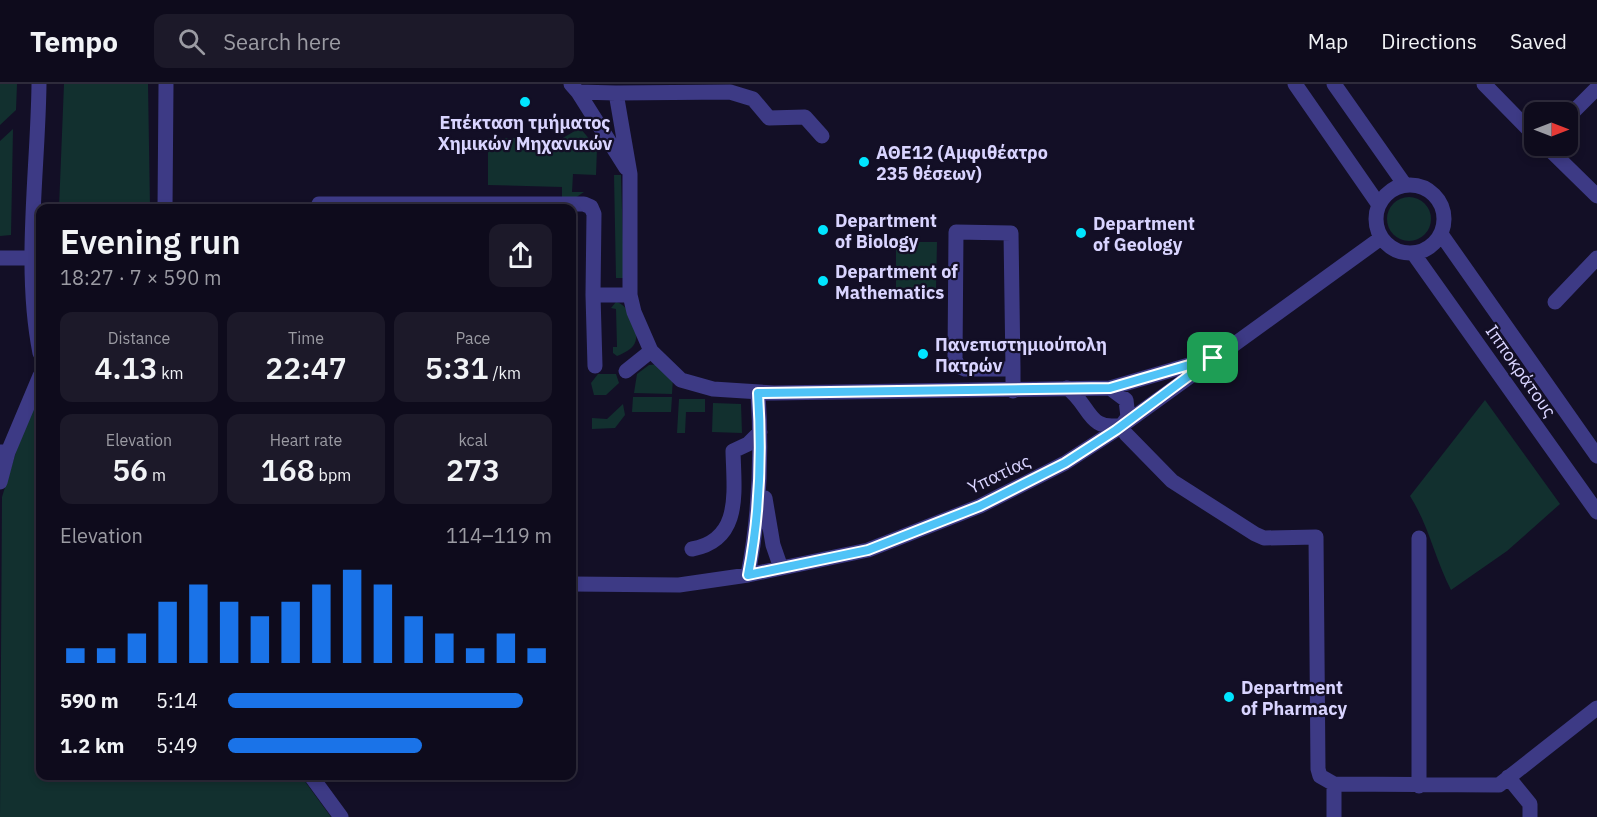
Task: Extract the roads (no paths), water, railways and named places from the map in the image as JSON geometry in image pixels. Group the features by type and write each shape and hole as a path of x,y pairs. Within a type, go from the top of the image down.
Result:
{"street":[{"path":"38,204 39,84"},
{"path":"1295,84 1379,205"},
{"path":"1334,84 1405,185"},
{"path":"1484,84 1524,125"},
{"path":"165,204 166,85"},
{"path":"575,88 616,93 730,92 753,99 769,118 805,117 822,136"},
{"path":"575,88 630,174"},
{"path":"1578,107 1597,88"},
{"path":"616,93 630,174 630,295 634,312 651,351 681,380 701,387 758,393 1110,388 1213,358"},
{"path":"1556,156 1597,196"},
{"path":"1405,185 1422,187 1434,195 1444,214 1441,234 1427,248 1413,253 1393,248 1381,238 1376,222 1379,205 1389,191 1405,185"},
{"path":"576,204 591,207 594,214 595,366"},
{"path":"1013,369 965,369 958,366 955,359 956,232 1011,233 1013,369 1013,391"},
{"name":"Ιπποκράτους","path":"1441,234 1597,456"},
{"name":"Υπατίας","path":"576,584 680,585 748,575 868,550 980,506 1124,429 1213,358 1381,238"},
{"name":"Ιπποκράτους","path":"1413,253 1597,512"},
{"path":"0,258 36,258"},
{"path":"1555,302 1597,258"},
{"path":"36,286 36,321"},
{"path":"593,295 630,295"},
{"path":"626,371 651,351"},
{"path":"0,482 4,452 36,384"},
{"path":"1067,388 1077,395 1098,424 1104,427 1124,429 1172,481 1255,534 1264,538 1316,537 1318,769 1320,776 1334,784 1498,785 1597,708"},
{"path":"1110,388 1126,400 1128,417 1124,429"},
{"path":"748,575 758,519 761,477 758,393"},
{"path":"1079,454 1085,442 1089,414"},
{"path":"692,549 709,546 723,535 731,515 734,484 733,451 747,444 760,432"},
{"path":"761,477 773,545 782,568"},
{"path":"1419,538 1419,786"},
{"path":"1508,777 1530,804 1530,817"},
{"path":"314,780 341,817"},
{"path":"1334,784 1334,817"}],"place":[{"name":"Επέκταση τμήματος Χημικών Μηχανικών","path":"525,102"},
{"name":"ΑΘΕ12 (Αμφιθέατρο 235 θέσεων)","path":"864,162"},
{"name":"Department of Biology","path":"823,230"},
{"name":"Department of Geology","path":"1081,233"},
{"name":"Department of Mathematics","path":"823,281"},
{"name":"Πανεπιστημιούπολη Πατρών","path":"923,354"},
{"name":"Department of Pharmacy","path":"1229,697"}]}
